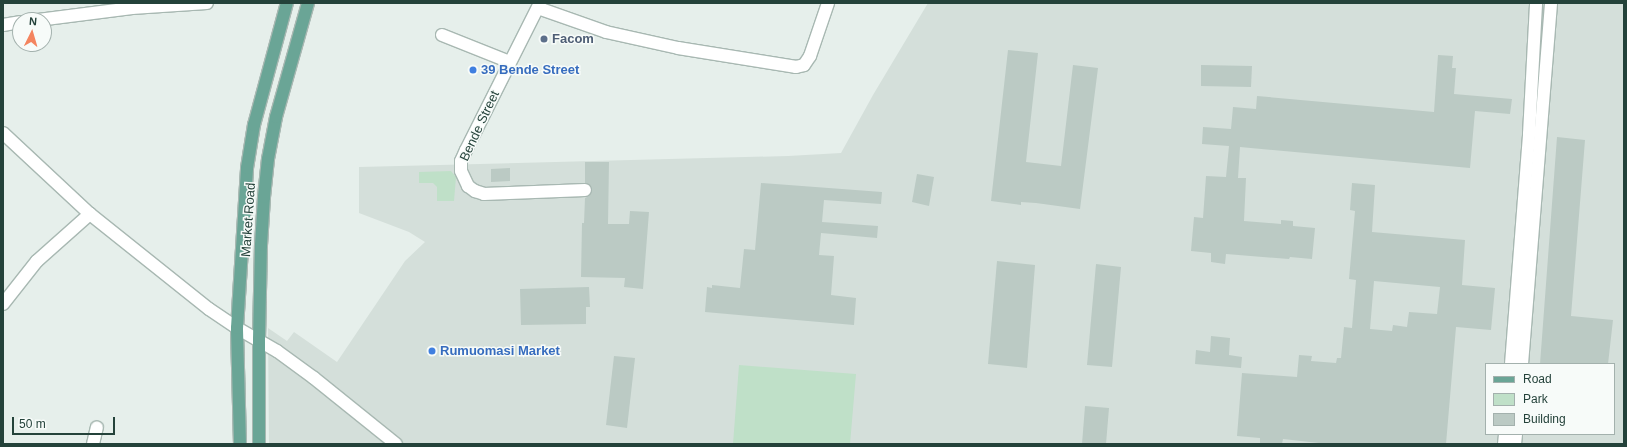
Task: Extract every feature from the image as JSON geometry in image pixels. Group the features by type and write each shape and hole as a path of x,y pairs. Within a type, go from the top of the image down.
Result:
{"main road":[{"name":"Market Road","path":"240,444 236,328 247,168 254,125 287,3"},
{"name":"Market Road","path":"260,444 259,339 261,245 268,159 286,81 308,3"}],"street":[{"path":"52,18 131,5 207,3"},
{"path":"539,6 606,32 678,48 796,67 804,65 810,56 828,3"},
{"path":"1511,363 1529,134 1536,3"},
{"path":"1522,363 1551,3"},
{"name":"Bende Street","path":"539,6 461,161 461,170 468,186 475,191 484,194 585,190"},
{"path":"442,35 510,62"},
{"path":"3,133 90,214 209,309 236,328 259,339 314,378 396,444"},
{"path":"3,304 37,261 90,214"},
{"path":"93,444 96,427"}],"shaded area":[{"path":"928,3 1624,3 1624,444 269,444 268,328 287,341 294,332 337,362 405,261 425,242 409,232 359,213 359,167 788,156 841,153 873,95"}],"green space":[{"path":"451,171 456,177 454,201 437,201 437,187 433,183 419,183 419,172"},
{"path":"739,365 856,374 850,444 733,444"}],"building":[{"path":"1008,50 1038,53 1026,162 1061,166 1073,65 1098,68 1080,209 1036,203 1021,202 1021,205 991,201"},
{"path":"1438,55 1453,56 1452,68 1456,68 1454,94 1512,99 1510,114 1475,111 1470,168 1240,147 1238,178 1246,178 1244,221 1281,224 1281,220 1293,221 1293,226 1315,228 1312,259 1290,257 1289,259 1226,254 1225,264 1211,262 1211,253 1191,251 1194,217 1203,218 1206,176 1226,177 1229,146 1202,144 1203,127 1231,129 1233,107 1256,109 1257,96 1434,112"},
{"path":"1201,65 1252,66 1251,87 1201,86"},
{"path":"1557,137 1585,140 1571,316 1613,320 1608,363 1540,363"},
{"path":"585,162 609,162 608,224 629,224 630,211 649,212 643,289 624,287 625,278 581,277 582,223 584,223 585,198 589,196 592,190 591,186 585,183"},
{"path":"510,168 510,181 491,182 491,169"},
{"path":"917,174 934,177 929,206 912,202"},
{"path":"761,183 882,192 881,204 824,200 822,222 878,226 877,238 821,233 819,255 834,256 831,295 856,298 854,325 705,312 707,287 712,288 712,285 740,288 744,249 755,250"},
{"path":"1352,183 1375,185 1372,232 1465,240 1462,285 1495,288 1491,330 1456,327 1446,444 1328,444 1283,439 1282,444 1260,444 1260,438 1237,436 1242,373 1297,377 1299,355 1312,356 1311,361 1336,363 1337,358 1341,358 1344,327 1352,328 1356,280 1349,279 1355,211 1350,210","holes":["1374,281 1440,287 1437,314 1409,312 1407,327 1393,325 1392,331 1370,329"]},
{"path":"997,261 1035,265 1027,368 988,364"},
{"path":"1096,264 1121,267 1112,367 1087,365"},
{"path":"589,287 590,307 586,307 586,324 521,325 520,289"},
{"path":"1211,336 1230,338 1229,355 1242,357 1241,368 1195,364 1196,350 1210,352"},
{"path":"614,356 635,358 627,428 606,425"},
{"path":"1085,406 1109,408 1106,444 1082,444"}],"place":[{"name":"Facom","path":"544,39"},
{"name":"39 Bende Street","path":"473,70"},
{"name":"Rumuomasi Market","path":"432,351"}]}
